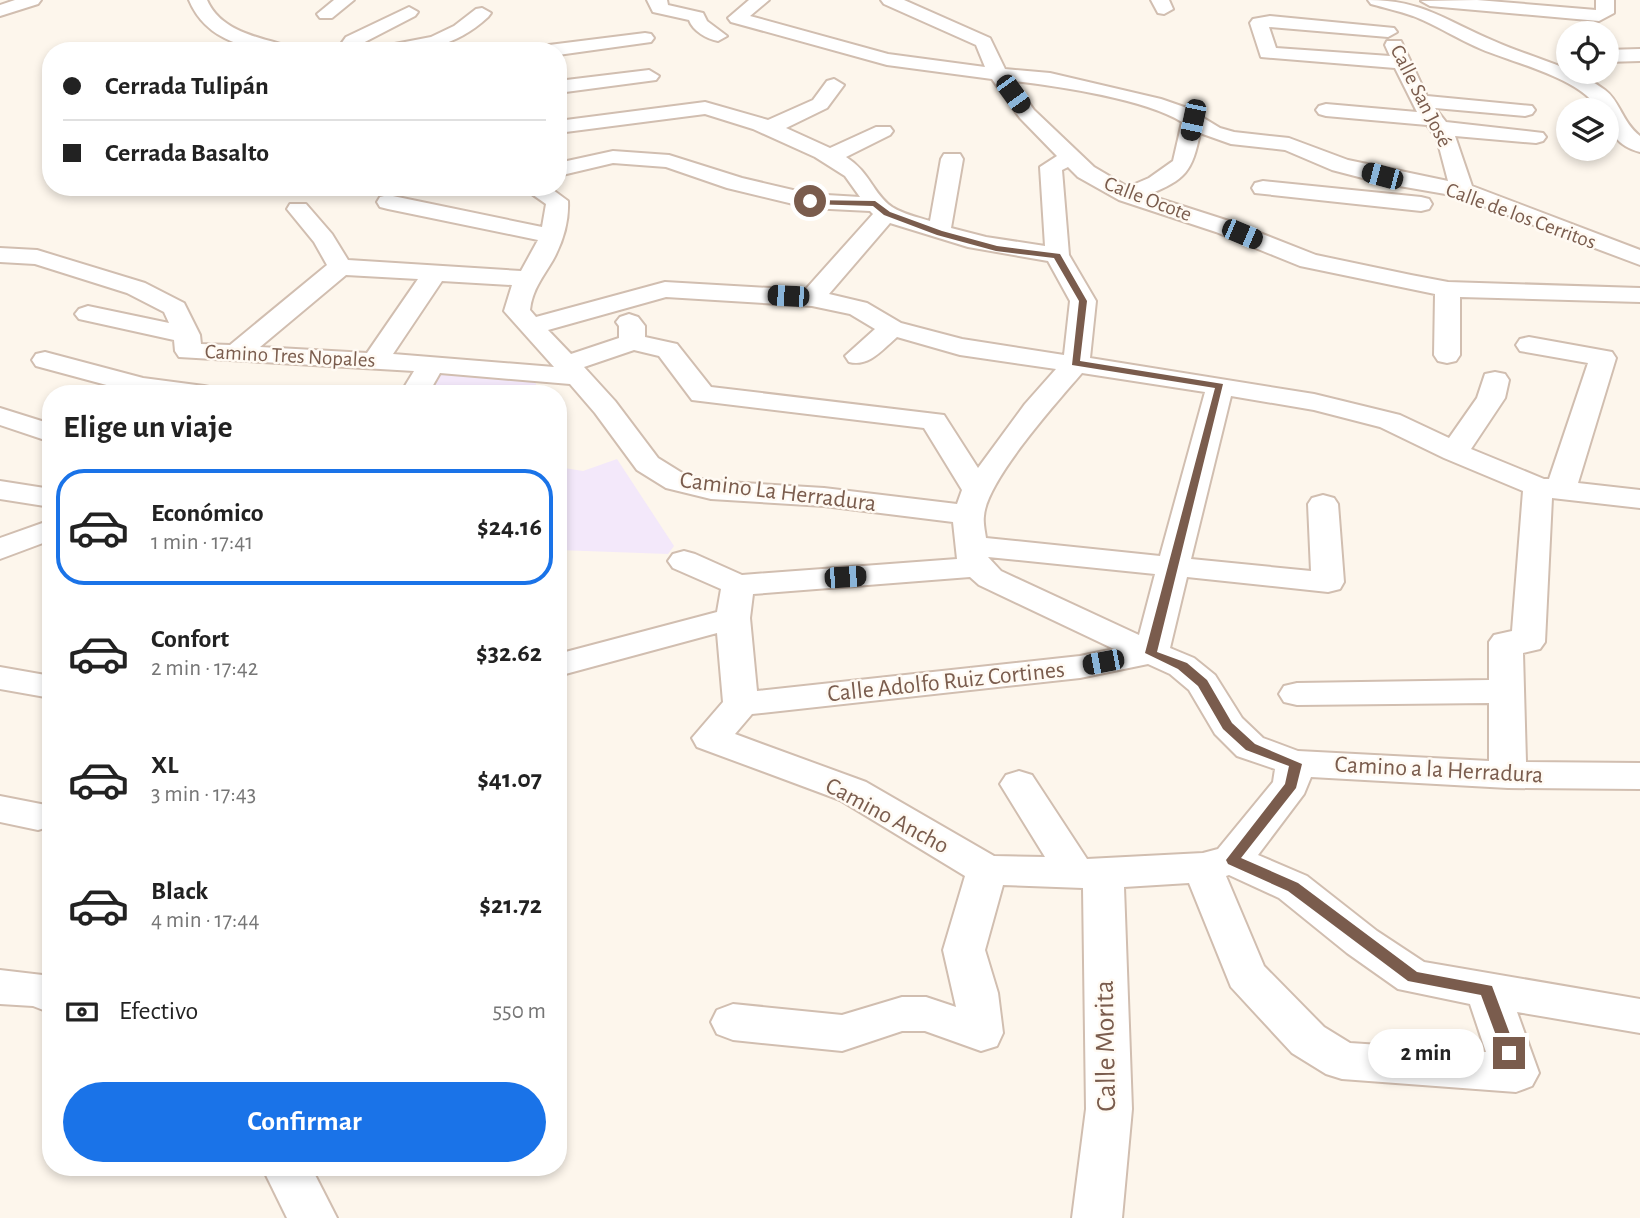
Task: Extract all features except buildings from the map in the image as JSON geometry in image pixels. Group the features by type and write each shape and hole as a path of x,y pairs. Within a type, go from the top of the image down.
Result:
{"street":[{"path":"0,11 32,0"},
{"path":"198,0 207,19 240,37 256,42"},
{"path":"326,14 345,0"},
{"path":"656,0 660,3 659,8 697,17 699,24 718,36"},
{"name":"Calle de los Cerritos","path":"761,0 737,18 887,59 1042,77 1106,90 1154,103 1231,138 1289,145 1340,165 1382,176 1462,190 1640,258"},
{"name":"Calle Ocote","path":"890,0 984,42 998,74 1027,114 1069,158 1102,183 1127,195 1224,227 1309,261 1448,289 1640,295"},
{"path":"1377,0 1556,21 1604,15 1605,0"},
{"path":"1421,5 1487,45 1565,75 1601,96 1640,146"},
{"name":"Calle San José","path":"1421,5 1388,32 1420,101 1447,139 1462,190"},
{"path":"351,42 410,12"},
{"path":"442,42 460,32 482,13"},
{"path":"1388,32 1259,23 1269,61 1314,57 1404,63"},
{"path":"567,49 645,38"},
{"path":"1619,56 1640,55"},
{"path":"1314,57 1325,81"},
{"path":"1530,61 1556,59"},
{"path":"567,86 649,76"},
{"path":"705,108 711,97 712,85"},
{"path":"769,128 820,104 834,85"},
{"path":"1420,101 1525,110"},
{"path":"567,126 705,108 769,128 828,157 854,173 881,209"},
{"path":"1326,110 1536,137"},
{"path":"1127,195 1157,183 1183,164 1193,120"},
{"path":"828,157 883,131"},
{"path":"567,168 613,157 669,161 735,183 810,201 881,209 940,233 996,248 1057,256"},
{"path":"972,502 1034,410 1076,363 1083,301 1057,256 1051,167 1069,158"},
{"path":"940,233 952,159"},
{"path":"1263,188 1517,213"},
{"name":"Camino La Herradura","path":"549,196 558,201 558,213 543,257 518,295 517,311 618,422 642,460 660,475 689,486 804,495 972,502"},
{"path":"388,202 551,236"},
{"path":"298,209 324,239 340,267"},
{"path":"812,298 881,209"},
{"name":"Camino Tres Nopales","path":"0,255 37,257 136,288 175,308 187,343 236,354 573,370"},
{"path":"236,354 340,267 527,279"},
{"path":"375,360 435,273"},
{"path":"530,327 665,289 812,298 858,308 892,328 960,347 1314,402 1390,421 1454,452 1549,488 1640,499"},
{"path":"1447,355 1448,289"},
{"path":"612,304 632,326 632,342"},
{"path":"88,314 187,343"},
{"path":"858,356 892,328"},
{"path":"573,370 632,342 668,350 702,394 934,421 972,502 973,557"},
{"path":"141,385 187,343"},
{"path":"1508,775 1506,642 1528,642 1549,488 1603,358 1529,345"},
{"path":"45,360 121,385"},
{"path":"419,385 432,364"},
{"path":"1454,452 1492,398 1495,380"},
{"path":"1151,653 1220,386"},
{"path":"0,416 42,430"},
{"path":"0,491 42,497"},
{"path":"567,662 736,601 973,557 1174,567 1328,582 1323,504"},
{"path":"7,544 42,532"},
{"path":"7,544 42,552"},
{"name":"Camino a la Herradura","path":"973,557 990,578 1182,666 1203,683 1227,726 1250,747 1295,764 1508,775 1640,776"},
{"path":"684,561 736,601 741,704"},
{"name":"Calle Adolfo Ruiz Cortines","path":"741,704 1080,667 1151,653"},
{"path":"3,684 42,686"},
{"path":"1297,694 1507,691"},
{"name":"Camino Ancho","path":"741,704 710,738 853,791 986,870 1089,873 1218,864 1293,887 1413,977 1640,1016"},
{"path":"1295,764 1291,785 1218,864 1246,975 1308,1040 1342,1061 1516,1073 1487,990"},
{"path":"1019,783 1089,873"},
{"path":"0,809 38,816"},
{"path":"733,1022 842,1033 902,1014 926,1014 981,1033 976,993 964,950 986,870"},
{"name":"Calle Morita","path":"1089,873 1109,1109 1097,1218"},
{"path":"0,987 42,988"},
{"path":"291,1176 312,1218"}],"shaded area":[{"path":"439,374 534,378 536,385 432,385"},
{"path":"617,459 674,546 668,554 567,550 567,468 583,471"}],"route":[{"path":"810,201 875,204 887,214 940,233 996,248 1057,256 1083,301 1076,363 1220,386 1151,653 1182,666 1203,683 1227,726 1250,747 1295,764 1291,785 1233,860 1293,887 1362,942 1413,977 1487,990 1509,1053"}]}
